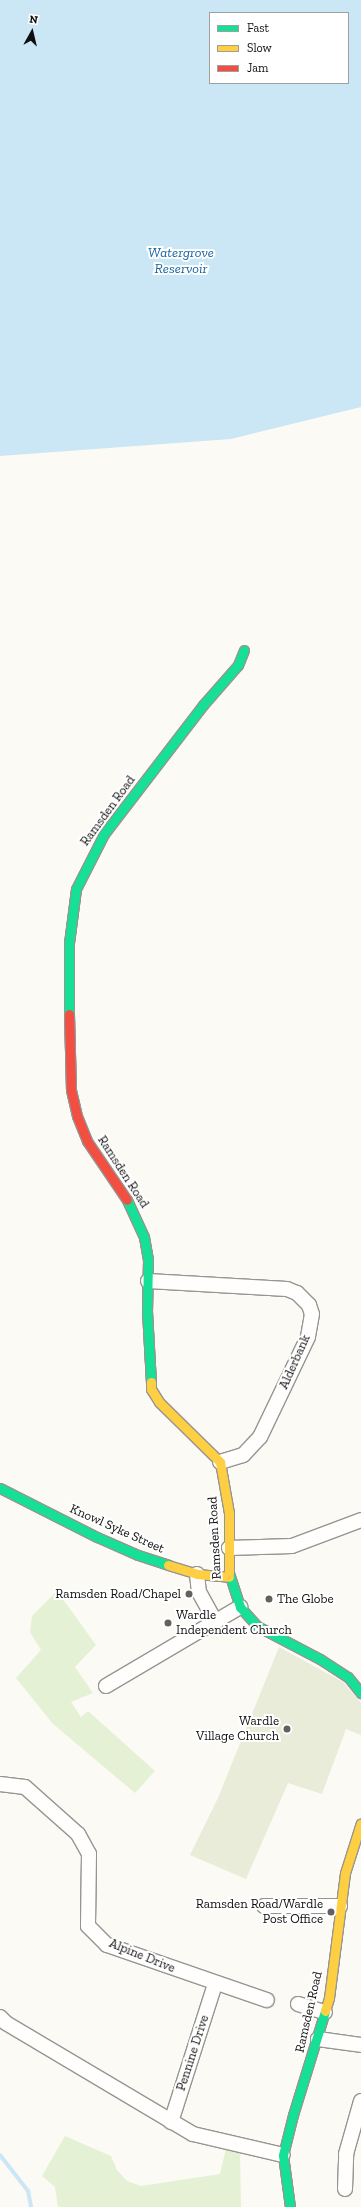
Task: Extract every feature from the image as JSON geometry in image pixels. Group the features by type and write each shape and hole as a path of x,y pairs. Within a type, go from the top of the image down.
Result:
{"street":[{"name":"Ramsden Road","path":"244,650 234,669 204,705 104,834 88,861 76,889 73,899 69,944 68,990 72,1090 77,1116 87,1141 139,1221 148,1260 147,1318 151,1389 158,1402 220,1462 229,1513 229,1577 240,1607 257,1626 320,1659 348,1677 361,1693"},
{"name":"Alderbank","path":"148,1281 287,1289 297,1293 309,1305 312,1314 308,1337 260,1437 243,1455 220,1462"},
{"name":"Knowl Syke Street","path":"0,1488 96,1537 138,1555 197,1574 229,1577"},
{"path":"229,1548 292,1546 332,1533 361,1520"},
{"path":"197,1574 199,1592 216,1623"},
{"path":"106,1686 216,1623 240,1607"},
{"name":"Alpine Drive","path":"0,1784 25,1787 78,1834 89,1854 88,1926 107,1945 215,1984 267,2000"},
{"name":"Ramsden Road","path":"290,2207 283,2155 293,2115 318,2039 325,2012 345,1873 361,1823"},
{"path":"264,1906 340,1906"},
{"name":"Pennine Drive","path":"171,2122 215,1984"},
{"path":"298,2004 325,2012"},
{"path":"0,2017 6,2023 193,2134 283,2155"},
{"path":"318,2039 361,2045"},
{"path":"345,2189 346,2154 361,2101"}],"green space":[{"path":"57,1591 96,1645 75,1667 93,1693 71,1702 81,1717 88,1711 155,1771 135,1793 53,1724 16,1678 41,1650 30,1632 32,1616"},
{"path":"279,1647 343,1682 361,1703 361,1735 346,1729 322,1794 288,1783 246,1879 190,1855 218,1798"},
{"path":"65,2136 111,2156 117,2170 127,2181 141,2186 220,2174 226,2148 240,2151 241,2207 58,2207 55,2187 42,2176"}],"water":[{"name":"Watergrove Reservoir","path":"0,0 361,0 361,407 231,439 0,456"}],"waterway":[{"path":"0,2155 28,2191 31,2207"}],"traffic: fast":[{"path":"69,1014 69,943 76,889 104,834 203,705 238,665 244,650"},
{"path":"127,1200 144,1237 148,1260 147,1311 151,1382"},
{"path":"0,1488 97,1537 138,1555 168,1565"},
{"path":"229,1573 240,1607 257,1626 320,1659 348,1677 361,1693"},
{"path":"290,2207 283,2155 293,2115 325,2011"}],"traffic: slow":[{"path":"151,1382 151,1389 159,1402 220,1462 229,1513 229,1573"},
{"path":"168,1565 197,1574 229,1577"},
{"path":"325,2011 329,1998 345,1873 361,1823"}],"traffic: jam":[{"path":"69,1014 71,1090 77,1116 87,1141 127,1200"}],"place":[{"name":"Ramsden Road/Chapel","path":"189,1594"},
{"name":"The Globe","path":"269,1599"},
{"name":"Wardle Independent Church","path":"168,1623"},
{"name":"Wardle Village Church","path":"287,1729"},
{"name":"Ramsden Road/Wardle Post Office","path":"331,1912"}]}
